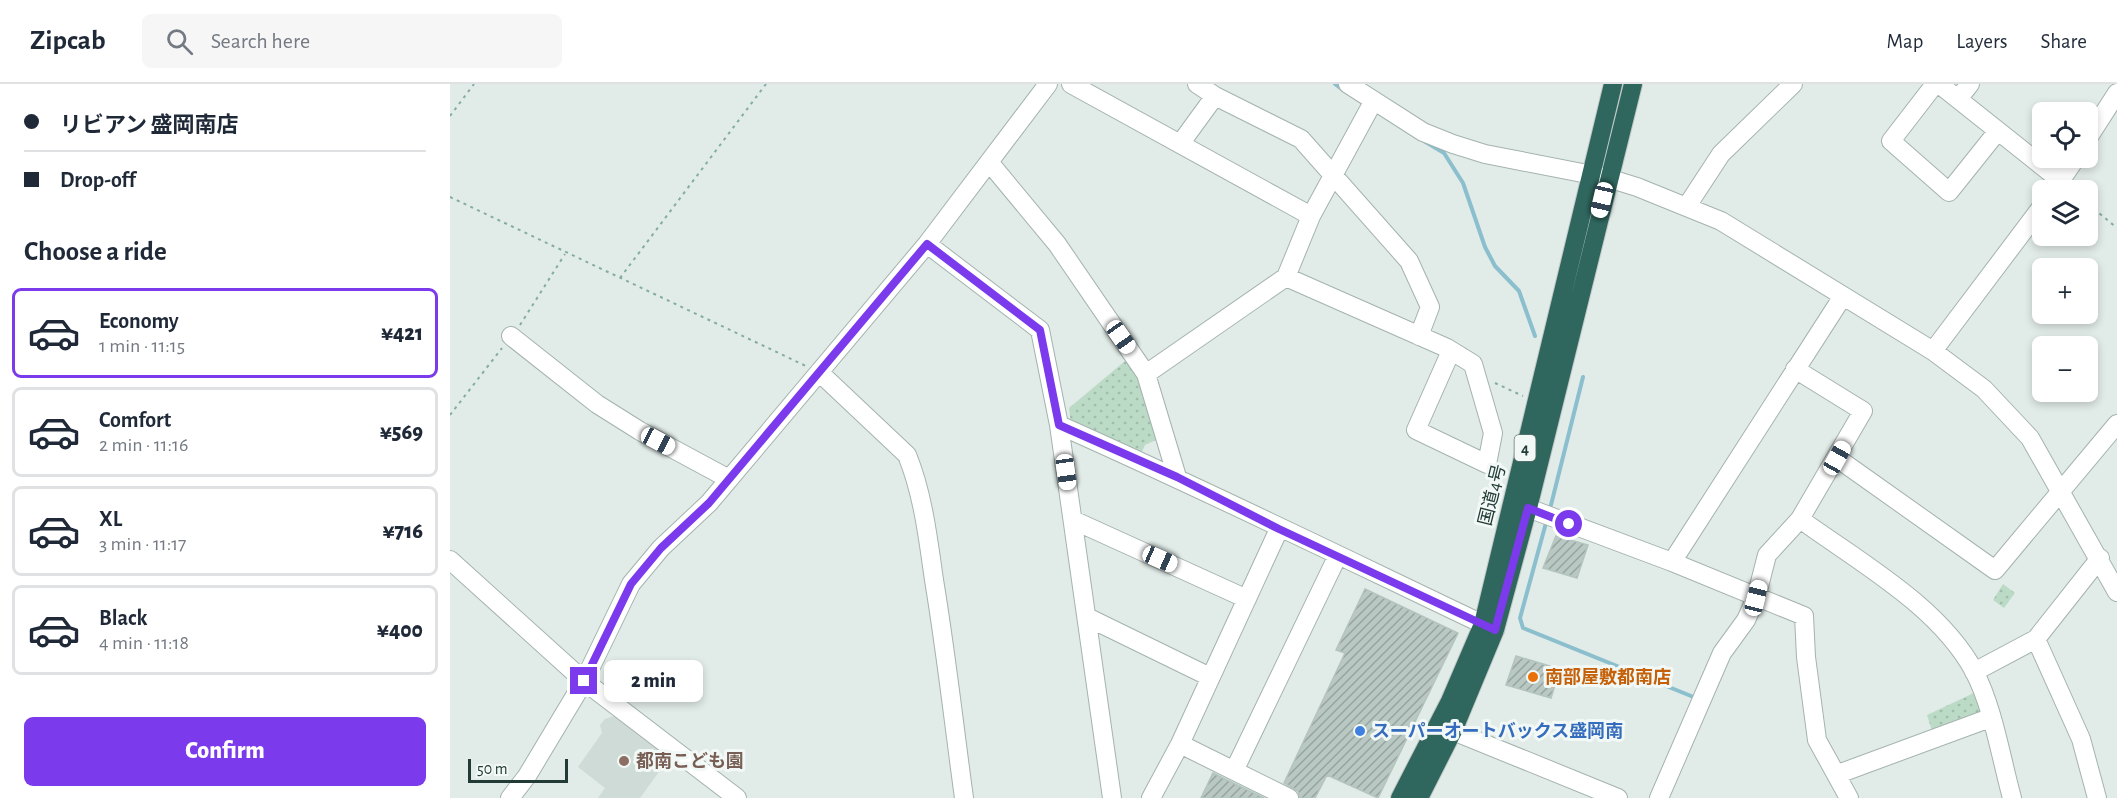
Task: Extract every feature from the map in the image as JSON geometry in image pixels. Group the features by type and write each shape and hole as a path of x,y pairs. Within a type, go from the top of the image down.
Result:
{"highway":[{"name":"国道4号","path":"1419,798 1453,730 1528,508 1599,177 1613,84"},
{"name":"国道4号","path":"1400,798 1489,627 1536,402 1599,177 1633,84"}],"street":[{"path":"510,798 527,776 584,681 631,584 661,548 709,503 927,244 1048,84"},
{"path":"1071,84 1311,216"},
{"path":"1197,84 1215,96 1301,139 1409,261 1430,307 1419,336"},
{"path":"1348,84 1423,132 1453,144 1485,154 1599,177 1687,206 1721,221 1933,351 2002,405 2030,438 2100,558 2117,592"},
{"path":"1687,206 1721,154 1793,84"},
{"path":"1935,84 1891,141 1949,192 1997,132"},
{"path":"1939,84 2050,180"},
{"path":"1958,99 1970,84"},
{"path":"2098,122 2117,93"},
{"path":"1180,144 1215,96"},
{"path":"1146,374 1286,277 1311,216 1373,102"},
{"path":"989,162 1057,244 1146,374 1177,477"},
{"path":"1933,351 2032,220"},
{"path":"927,244 1040,330 1059,425 1112,798"},
{"path":"1286,277 1419,336 1451,351 1473,364 1493,433 1487,464 1416,430 1451,351"},
{"path":"1672,562 1843,296"},
{"path":"511,336 597,404 640,431 729,479"},
{"path":"1659,798 1708,690 1722,653 1746,620 1756,598 1767,555 1800,519 1863,411 1795,369"},
{"path":"819,372 907,455 914,473 938,603 964,798"},
{"path":"1837,458 1995,570 2117,424"},
{"path":"1059,425 1177,477 1279,529 1489,627"},
{"path":"1528,508 1672,562 1804,616 1806,657 1817,740 1838,774 1849,798"},
{"path":"1800,519 1929,613 1952,637 1974,672 1990,718 2012,798"},
{"path":"1073,520 1247,599"},
{"path":"1151,798 1179,744 1279,529"},
{"path":"1234,771 1338,555"},
{"path":"1974,672 2036,639 2100,558"},
{"path":"450,560 584,681 737,798"},
{"path":"1086,617 1210,678"},
{"path":"2036,639 2081,739 2097,798"},
{"path":"1838,774 1990,718"},
{"path":"1453,730 1618,798"},
{"path":"1179,744 1289,798"}],"path":[{"path":"450,116 474,84"},
{"path":"620,278 766,84"},
{"path":"450,197 819,372"},
{"path":"2098,212 2117,228"},
{"path":"1476,375 1536,402"}],"shaded area":[{"name":"都南こども園","path":"614,716 623,719 671,755 640,798 598,798 605,788 578,767 602,733 600,725 605,719"}],"green space":[{"path":"1125,361 1140,378 1158,439 1145,445 1140,456 1071,424 1069,408"},
{"path":"2003,584 2015,593 2004,608 1993,600"},
{"path":"1976,692 1983,715 1933,734 1927,715"}],"building":[{"path":"1556,536 1588,545 1577,578 1543,568"},
{"name":"スーパーオートバックス盛岡南","path":"1365,589 1458,633 1378,798 1327,775 1315,798 1300,798 1298,791 1284,783 1345,653 1336,650"},
{"name":"南部屋敷都南店","path":"1516,656 1560,669 1551,698 1506,685"},
{"path":"1213,773 1229,781 1264,798 1201,798"}],"waterway":[{"path":"1335,84 1343,90"},
{"path":"1424,141 1444,153 1463,183 1485,247 1495,266 1519,291 1535,336"},
{"path":"1551,505 1583,377"},
{"path":"1546,523 1520,618 1523,628 1696,698"}],"place":[{"name":"南部屋敷都南店","path":"1533,677"},
{"name":"スーパーオートバックス盛岡南","path":"1360,731"},
{"name":"都南こども園","path":"624,761"}],"route":[{"path":"584,681 631,584 661,548 709,503 927,244 1040,330 1059,425 1177,477 1279,529 1495,630 1528,508 1569,524"}]}
